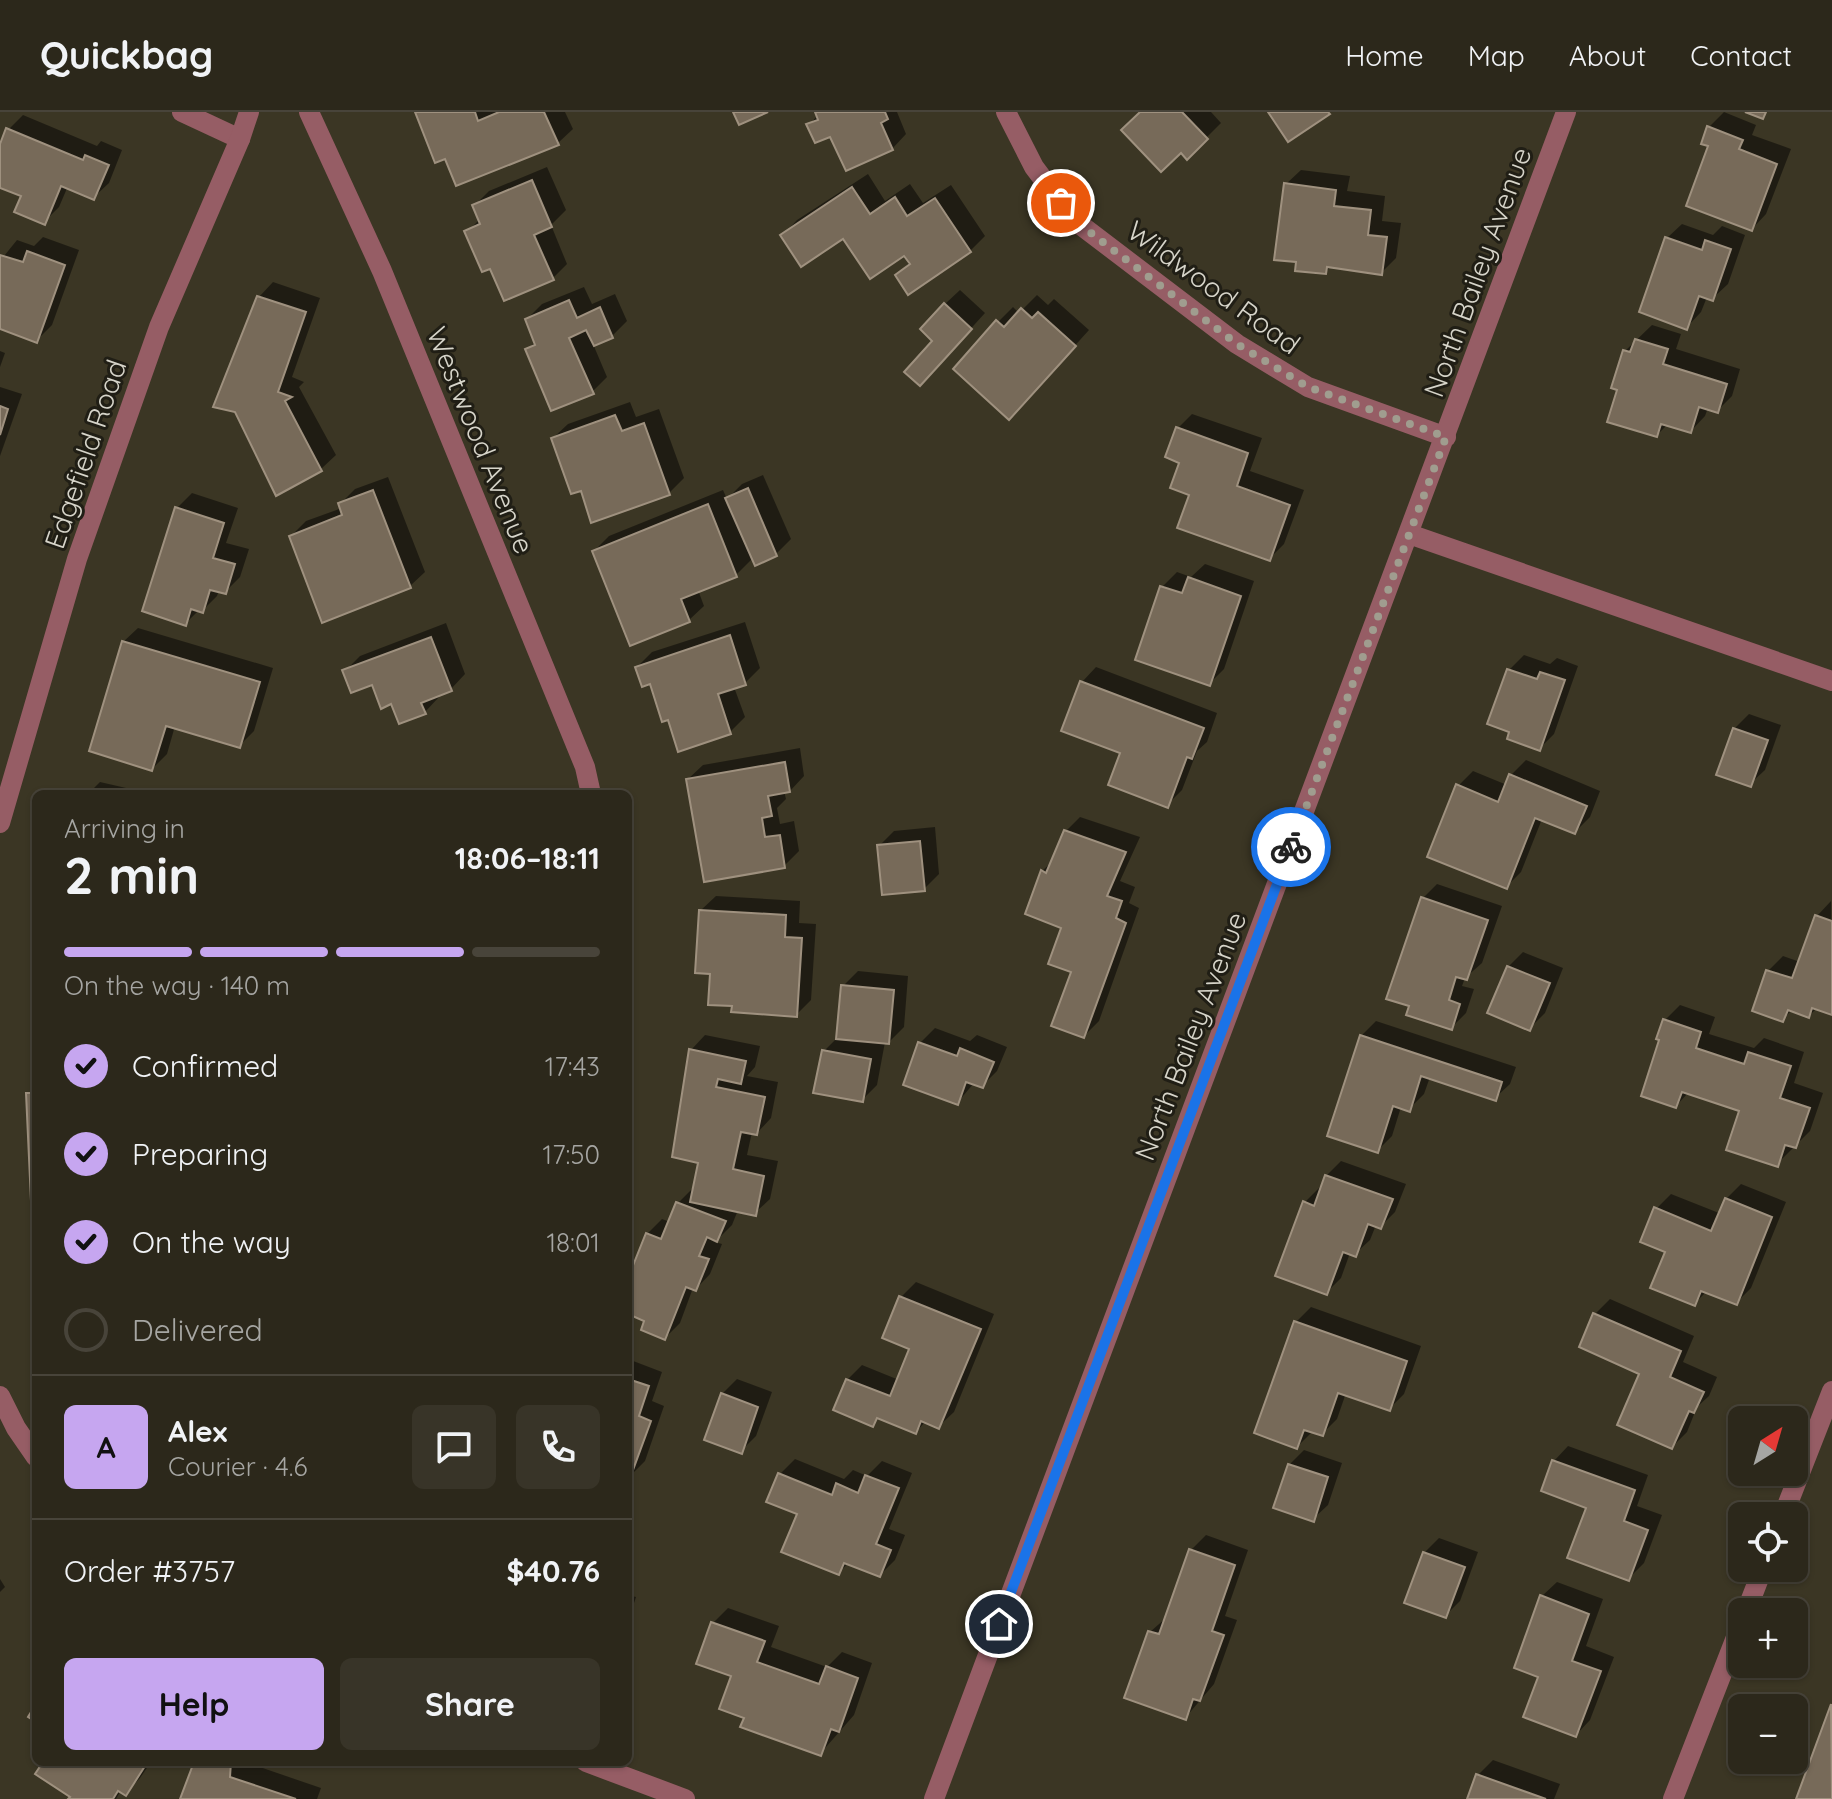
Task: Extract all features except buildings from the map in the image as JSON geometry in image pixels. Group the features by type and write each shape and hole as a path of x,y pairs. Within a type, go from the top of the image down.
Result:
{"street":[{"path":"182,112 240,139"},
{"name":"Edgefield Road","path":"0,823 77,559 159,327 249,112"},
{"name":"Westwood Avenue","path":"309,112 382,271 585,767 590,790"},
{"name":"Wildwood Road","path":"1006,112 1034,167 1074,220 1237,344 1308,387 1446,437"},
{"name":"North Bailey Avenue","path":"934,1799 1566,112"},
{"path":"1409,534 1832,681"},
{"path":"1788,1502 1832,1391"},
{"path":"0,1396 32,1451"},
{"path":"1673,1799 1728,1658"},
{"path":"597,1766 685,1799"}],"way so far":[{"path":"1061,203 1074,220 1237,344 1308,387 1446,437 1291,847"}],"route":[{"path":"999,1624 1291,847"}]}
